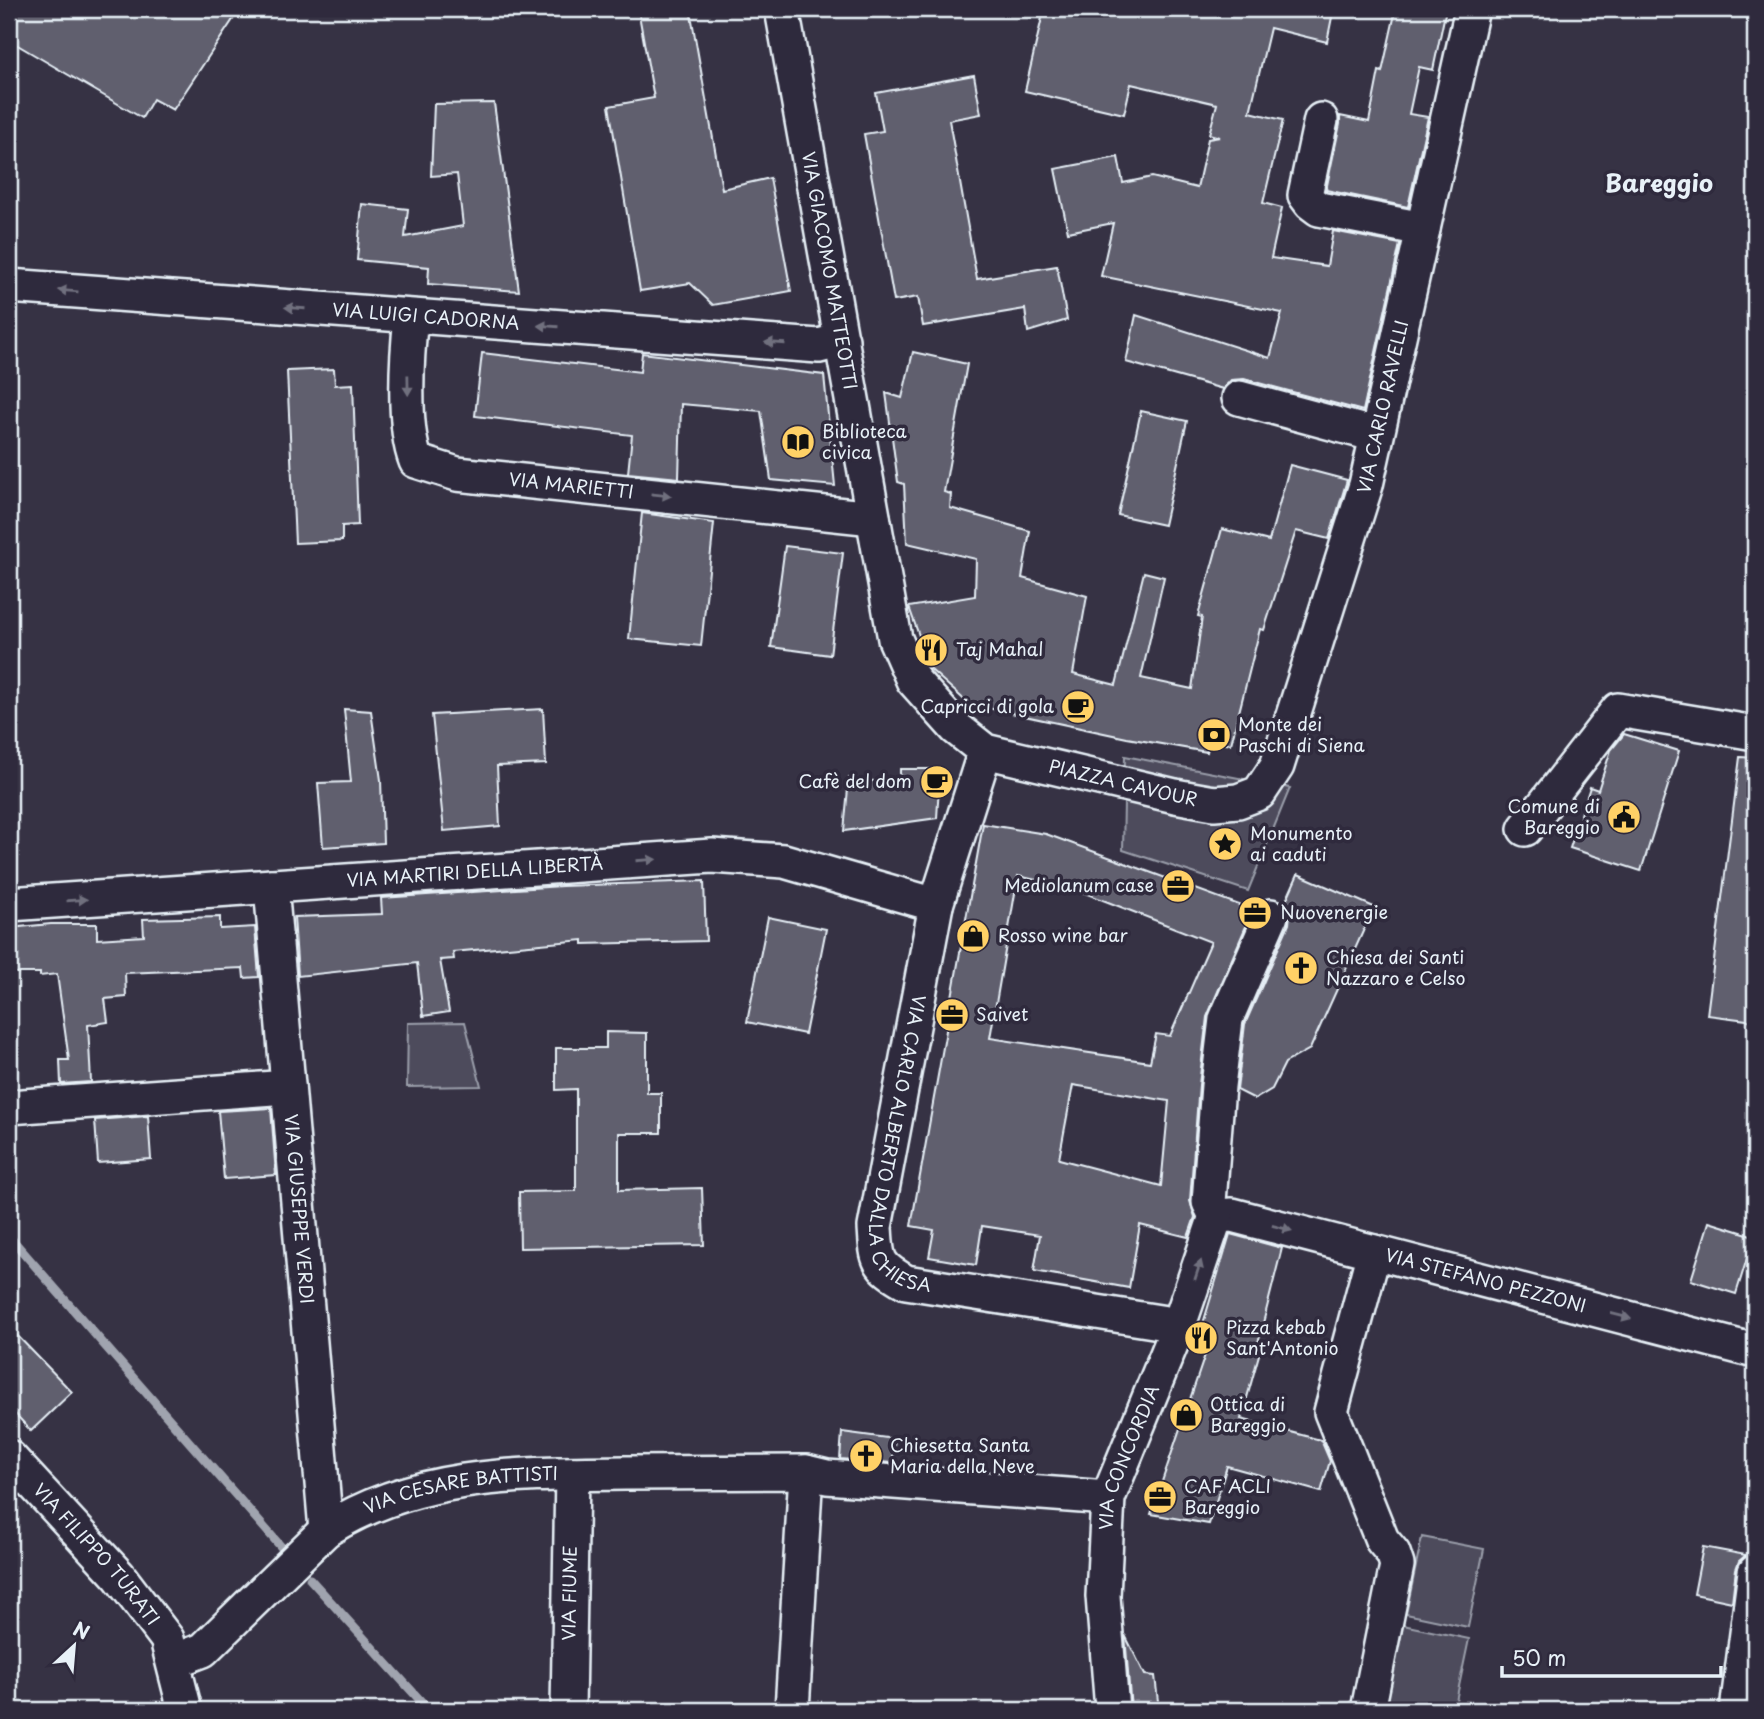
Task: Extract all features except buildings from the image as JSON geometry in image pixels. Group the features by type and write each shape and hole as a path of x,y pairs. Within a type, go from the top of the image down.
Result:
{"street":[{"name":"VIA GIACOMO MATTEOTTI","path":"782,9 895,639 913,680 956,728 985,751"},
{"name":"VIA CARLO RAVELLI","path":"1262,804 1277,766 1366,485 1472,9"},
{"path":"1321,120 1305,195 1311,203 1319,209 1423,229"},
{"name":"VIA LUIGI CADORNA","path":"9,286 819,346 842,340"},
{"name":"VIA MARIETTI","path":"411,317 407,351 409,445 416,461 457,474 873,518"},
{"path":"1240,398 1377,435"},
{"path":"1525,829 1618,709 1755,733"},
{"name":"PIAZZA CAVOUR","path":"985,751 1045,775 1214,803 1238,801 1262,804"},
{"name":"VIA CARLO ALBERTO DALLA CHIESA","path":"985,751 973,820 936,905 875,1227 877,1253 886,1271 906,1282 1180,1325"},
{"name":"VIA MARTIRI DELLA LIBERTÀ","path":"9,904 712,856 784,861 936,905"},
{"name":"VIA GIUSEPPE VERDI","path":"271,886 326,1530"},
{"path":"1216,1216 1209,1202 1226,1019 1271,916"},
{"path":"9,1107 288,1087"},
{"name":"VIA STEFANO PEZZONI","path":"1216,1216 1232,1215 1755,1351"},
{"name":"VIA CONCORDIA","path":"1112,1710 1103,1596 1108,1498 1180,1325 1216,1216"},
{"path":"1368,1710 1397,1565 1393,1553 1382,1540 1331,1412 1374,1252"},
{"name":"VIA FILIPPO TURATI","path":"9,1457 119,1576 167,1639 185,1710"},
{"path":"792,1710 806,1472"},
{"name":"VIA CESARE BATTISTI","path":"174,1661 203,1650 326,1530 349,1515 423,1488 498,1477 806,1472 827,1477 1108,1498"},
{"name":"VIA FIUME","path":"568,1710 572,1474"},
{"path":"1737,1710 1750,1655 1755,1572"}],"shaded area":[{"path":"1125,756 1290,788 1248,891 1123,850"},
{"path":"465,1022 481,1086 407,1087 408,1023"},
{"path":"1422,1537 1484,1549 1468,1627 1406,1614"},
{"path":"1403,1625 1469,1639 1454,1710 1385,1710"}],"waterway":[{"path":"9,1236 283,1549"},
{"path":"310,1579 429,1710"}],"place":[{"name":"Biblioteca civica","path":"798,442"},
{"name":"Taj Mahal","path":"931,650"},
{"name":"Capricci di gola","path":"1078,707"},
{"name":"Monte dei Paschi di Siena","path":"1214,735"},
{"name":"Cafè del dom","path":"937,782"},
{"name":"Comune di Bareggio","path":"1624,817"},
{"name":"Monumento ai caduti","path":"1225,844"},
{"name":"Mediolanum case","path":"1178,886"},
{"name":"Nuovenergie","path":"1255,913"},
{"name":"Rosso wine bar","path":"973,936"},
{"name":"Chiesa dei Santi Nazzaro e Celso","path":"1301,968"},
{"name":"Saivet","path":"952,1015"},
{"name":"Pizza kebab Sant'Antonio","path":"1201,1338"},
{"name":"Ottica di Bareggio","path":"1186,1415"},
{"name":"Chiesetta Santa Maria della Neve","path":"866,1456"},
{"name":"CAF ACLI Bareggio","path":"1160,1497"}],"district":[{"name":"Bareggio","path":"1659,184"}]}
